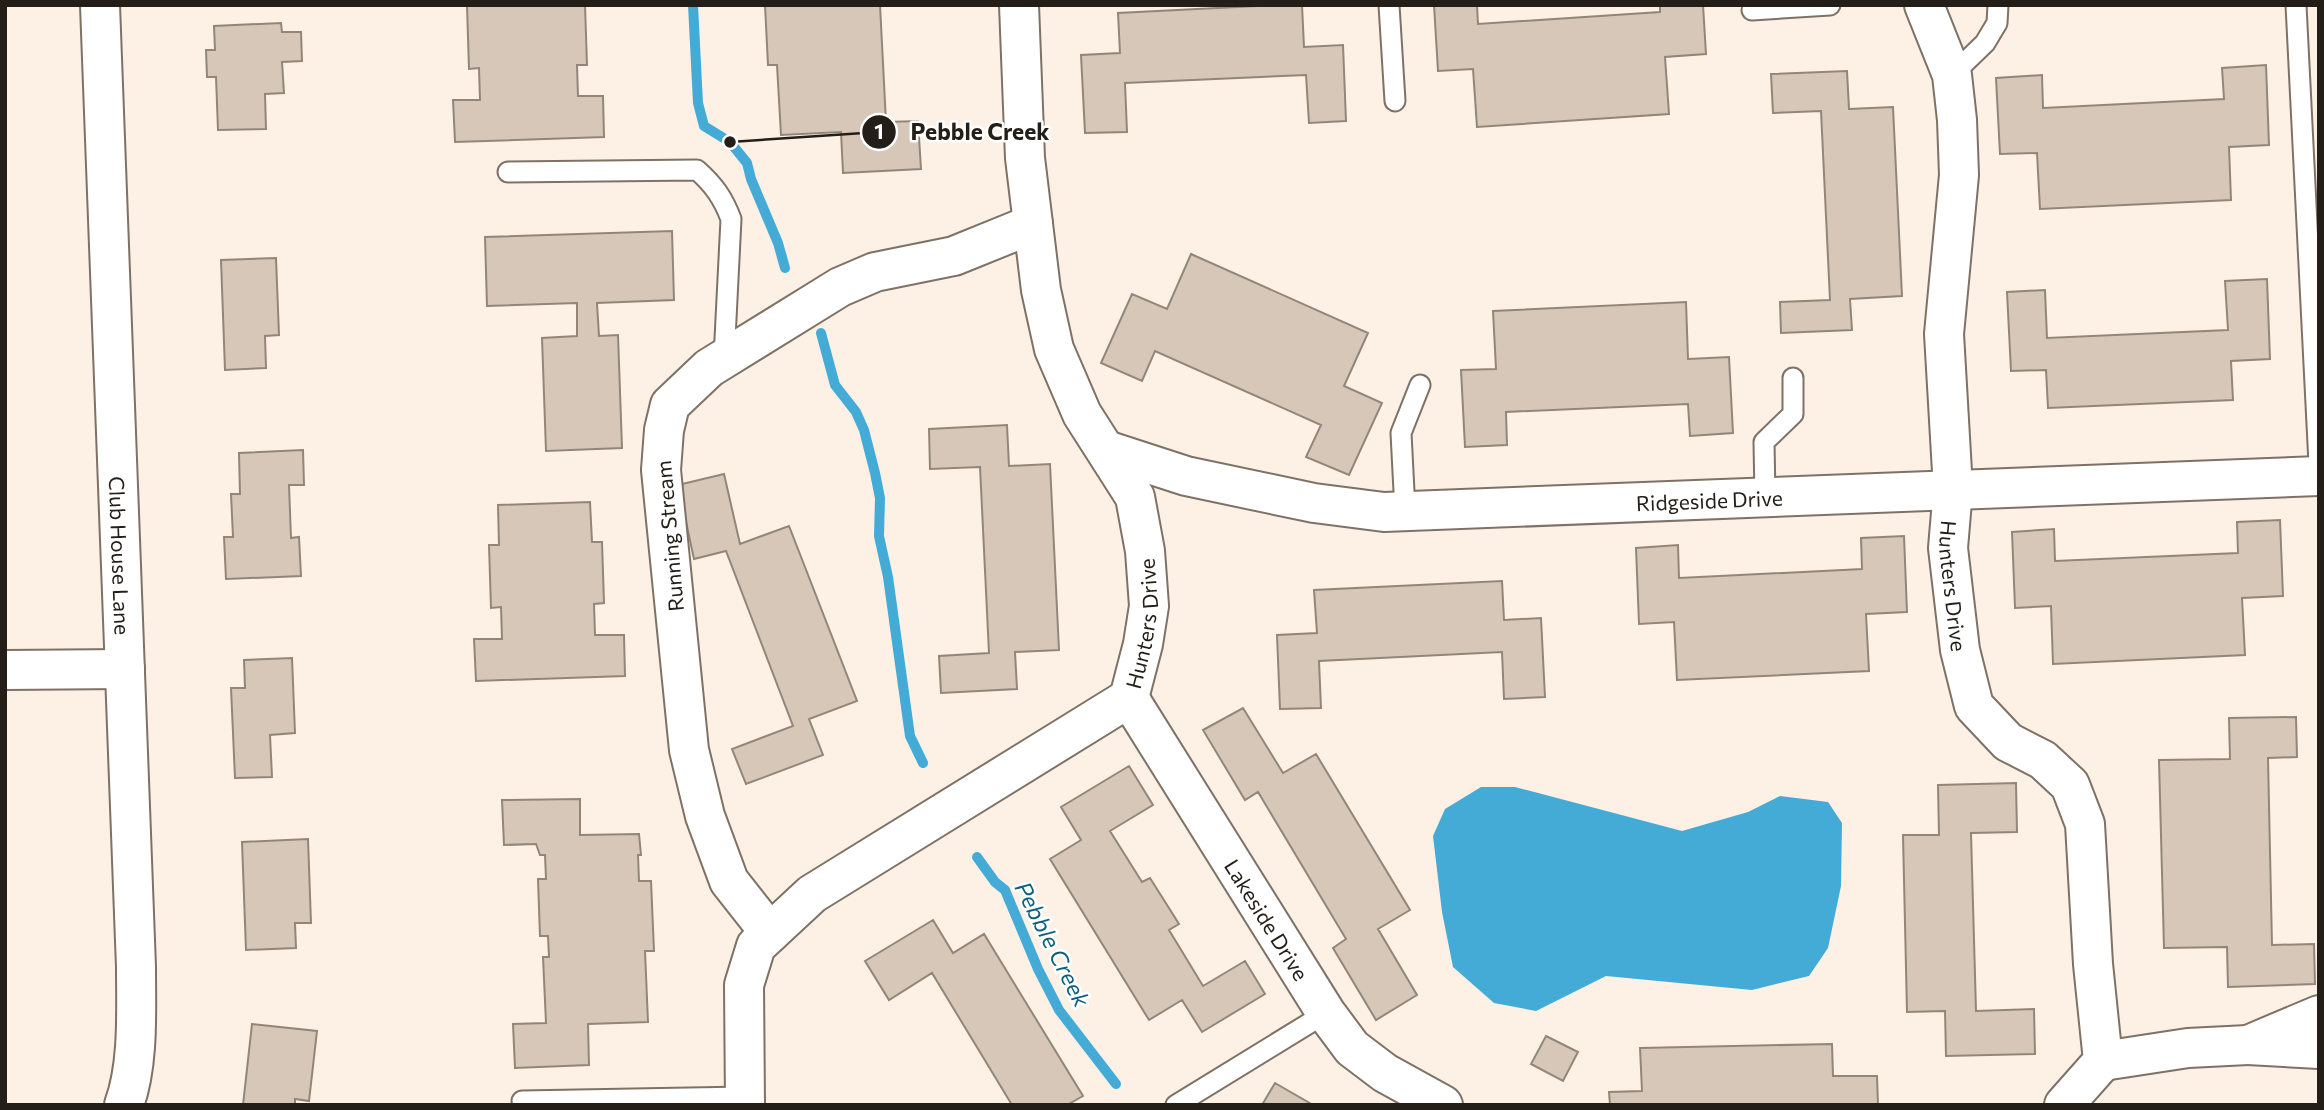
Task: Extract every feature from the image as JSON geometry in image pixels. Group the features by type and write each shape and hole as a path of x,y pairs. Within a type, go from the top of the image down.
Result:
{"street":[{"name":"Club House Lane","path":"100,5 136,1030 128,1094 124,1105"},
{"name":"Hunters Drive","path":"745,1101 744,985 756,946 812,894 1129,698 1143,644 1149,606 1145,551 1135,497 1082,414 1054,349 1041,290 1025,158 1019,5"},
{"name":"Hunters Drive","path":"1924,5 1952,75 1958,120 1959,175 1944,334 1953,489 1948,548 1960,650 1974,706 2008,742 2043,760 2070,785 2085,824 2093,964 2103,1061"},
{"name":"Running Stream","path":"770,933 729,881 705,816 689,750 661,470 664,430 670,405 709,368 840,287 875,272 954,256 1033,224"},
{"name":"Ridgeside Drive","path":"1106,450 1185,476 1301,500 1384,512 2319,477"},
{"path":"5,670 125,669"},
{"name":"Lakeside Drive","path":"1129,698 1326,1013 1352,1048 1385,1073 1443,1105"},
{"path":"2248,1045 2319,1015"},
{"path":"2064,1105 2103,1061 2188,1048 2248,1045 2319,1049"}],"lane":[{"path":"1389,5 1395,101"},
{"path":"1752,10 1830,5"},
{"path":"1952,75 1985,43 1997,23 1998,5"},
{"path":"2296,5 2319,464"},
{"path":"508,172 697,170 714,185 724,200 731,219 724,359"},
{"path":"1765,497 1764,442 1793,414 1793,378"},
{"path":"1405,511 1401,433 1420,385"},
{"path":"1176,1105 1326,1013"},
{"path":"523,1101 745,1101"}],"water":[{"path":"1481,787 1515,787 1682,831 1748,812 1780,796 1828,802 1842,823 1841,886 1828,948 1809,976 1752,990 1606,976 1536,1011 1494,1003 1453,967 1442,912 1433,836 1445,809"}],"building":[{"path":"585,5 587,65 577,65 578,96 603,96 604,137 455,142 453,100 480,100 479,68 469,69 467,6"},
{"path":"765,5 880,5 886,122 918,121 921,169 843,173 841,132 781,135 777,65 768,65"},
{"path":"1302,5 1304,47 1343,45 1346,121 1309,123 1306,75 1125,83 1127,132 1085,133 1081,55 1120,53 1118,13"},
{"path":"1434,5 1477,5 1478,24 1660,12 1660,5 1703,5 1706,54 1665,57 1669,114 1477,127 1473,69 1438,71"},
{"path":"281,23 282,32 301,32 302,61 282,62 284,93 265,94 266,129 218,130 216,77 207,77 206,50 215,50 214,26"},
{"path":"2266,65 2269,145 2229,147 2231,200 2040,209 2037,153 2000,154 1996,78 2042,75 2043,108 2224,99 2222,68"},
{"path":"1847,71 1849,109 1893,107 1902,296 1850,299 1852,330 1781,333 1780,302 1830,300 1821,111 1773,113 1771,74"},
{"path":"672,231 674,300 597,303 599,336 618,335 622,448 546,451 542,338 577,336 577,303 487,306 485,237"},
{"path":"1191,254 1368,333 1344,386 1382,403 1349,475 1306,457 1321,425 1155,351 1142,381 1101,363 1132,294 1167,309"},
{"path":"276,258 279,335 265,336 266,368 225,370 221,260"},
{"path":"2267,279 2270,359 2231,361 2233,400 2048,408 2046,370 2011,371 2007,292 2045,290 2047,338 2228,330 2225,281"},
{"path":"1686,302 1688,359 1729,357 1733,433 1690,436 1688,404 1506,412 1507,445 1465,447 1461,370 1496,369 1493,311"},
{"path":"1007,425 1009,466 1050,464 1059,650 1015,652 1017,689 941,693 939,656 989,653 980,467 930,469 929,429"},
{"path":"303,450 304,485 289,485 291,538 299,537 301,576 226,579 224,537 233,537 231,494 240,494 239,453"},
{"path":"724,474 740,544 789,526 857,701 809,719 823,755 746,784 732,749 793,726 726,551 694,559 678,485"},
{"path":"590,502 592,542 602,542 604,603 594,604 595,635 624,635 625,676 476,681 474,639 502,639 501,607 491,608 489,545 499,545 498,505"},
{"path":"2280,520 2283,596 2242,598 2245,655 2053,664 2051,606 2015,608 2012,532 2054,529 2055,561 2238,553 2237,522"},
{"path":"1904,536 1907,612 1866,614 1869,671 1677,680 1674,622 1639,624 1636,548 1678,545 1679,578 1862,569 1861,538"},
{"path":"1502,581 1504,620 1541,618 1545,697 1504,699 1502,652 1319,661 1321,708 1280,709 1277,635 1317,633 1314,590"},
{"path":"292,658 295,733 270,735 272,777 235,778 231,688 245,688 244,660"},
{"path":"1243,708 1283,773 1316,754 1410,910 1378,929 1417,995 1376,1020 1333,948 1346,939 1258,792 1245,800 1203,730"},
{"path":"2296,717 2297,757 2268,758 2272,945 2314,944 2315,984 2228,987 2227,947 2164,948 2159,760 2230,759 2229,718"},
{"path":"1129,766 1153,805 1110,831 1142,882 1150,878 1179,924 1169,930 1203,986 1245,961 1265,994 1202,1032 1182,1000 1149,1020 1050,859 1081,840 1061,807"},
{"path":"2016,783 2017,832 1971,833 1976,1011 2034,1009 2035,1054 1946,1056 1945,1011 1907,1012 1903,835 1939,835 1938,785"},
{"path":"580,799 580,835 639,834 639,881 651,881 654,951 645,951 648,1022 588,1024 589,1065 515,1068 513,1024 546,1023 543,957 549,957 548,936 540,936 538,879 546,879 545,855 540,855 536,844 504,845 502,800"},
{"path":"308,839 311,923 295,923 296,948 246,950 242,842"},
{"path":"933,920 953,953 984,934 1083,1096 1067,1105 1012,1105 932,973 889,1000 865,961"},
{"path":"252,1024 317,1031 309,1101 295,1099 295,1105 243,1105"},
{"path":"1546,1036 1578,1052 1563,1081 1531,1064"},
{"path":"1832,1044 1833,1076 1877,1076 1878,1105 1610,1105 1609,1092 1642,1091 1640,1048"},
{"path":"1275,1083 1313,1105 1262,1105"}],"waterway":[{"name":"Pebble Creek","path":"693,5 698,103 704,126 730,142 747,163 785,268"},
{"name":"Pebble Creek","path":"821,333 835,385 856,412 864,430 875,473 880,498 879,536 888,577 910,736 923,763"},
{"name":"Pebble Creek","path":"977,857 995,882 1005,890 1038,969 1059,1010 1116,1084"}],"place":[{"name":"Pebble Creek","path":"730,142"}]}
